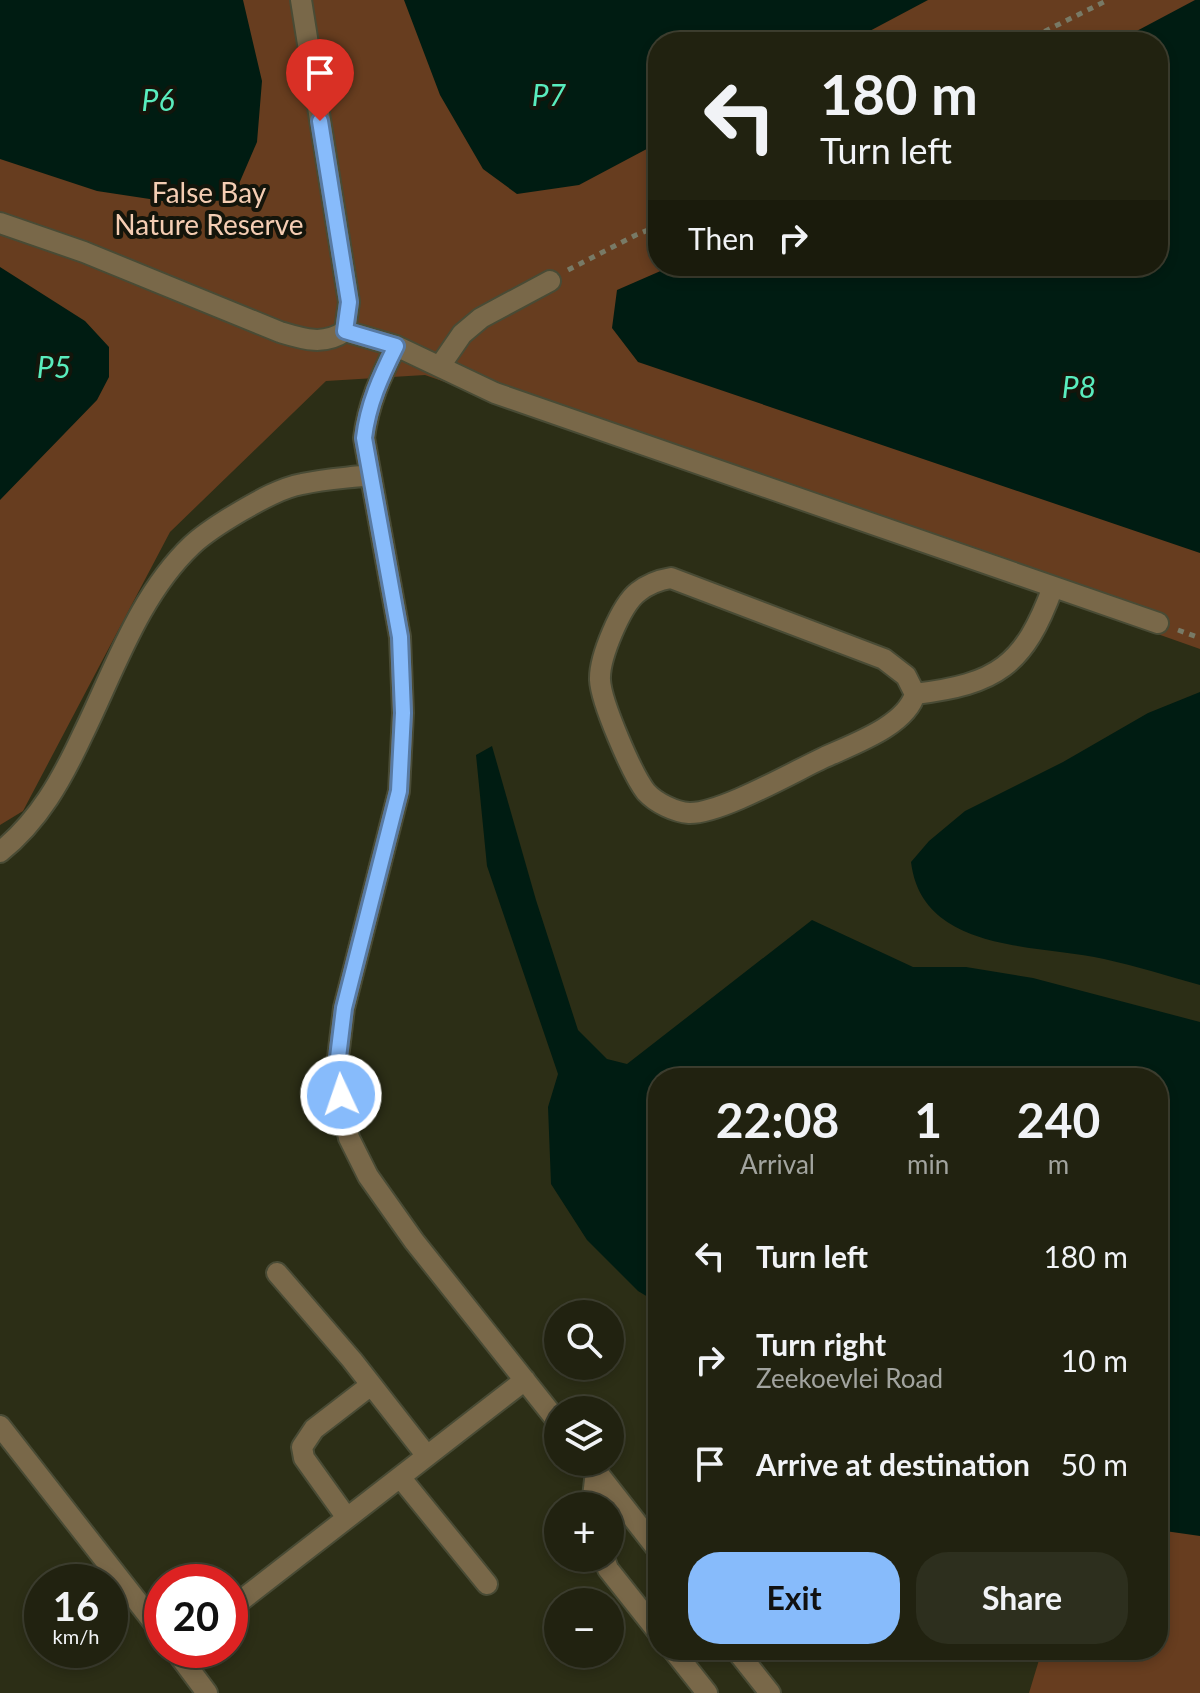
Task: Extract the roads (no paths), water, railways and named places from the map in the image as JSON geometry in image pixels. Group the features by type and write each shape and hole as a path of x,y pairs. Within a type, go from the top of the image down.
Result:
{"lane":[{"path":"301,0 349,302 345,331"},
{"path":"0,223 84,252 280,332 325,341 345,331 396,346 495,393 1158,623"},
{"path":"440,366 462,334 481,318 550,281"},
{"path":"396,346 375,388 364,438 400,637 403,713 399,791 344,1008 336,1074 349,1138 368,1176 414,1241 544,1404"},
{"path":"0,852 22,835 48,800 71,760 141,613 191,546 220,523 260,500 300,484 369,475"},
{"path":"671,578 884,659 906,676 915,694 911,707 898,719 858,742 727,803 688,813 665,806 647,792 628,759 600,679 606,649 621,615 636,593 656,581 671,578"},
{"path":"915,694 955,689 982,681 1007,665 1029,643 1053,587"},
{"path":"277,1273 427,1456"},
{"path":"248,1595 525,1380"},
{"path":"347,1518 304,1458 302,1447 314,1429 371,1385"},
{"path":"0,1426 144,1610"},
{"path":"601,1476 648,1537"},
{"path":"400,1477 487,1584"},
{"path":"610,1572 648,1619"},
{"path":"681,1660 707,1693"},
{"path":"744,1660 770,1693"},
{"path":"188,1668 205,1692"}],"water":[{"name":"P6","path":"0,0 243,0 262,81 257,142 232,200 176,203 97,191 0,159"},
{"name":"P7","path":"404,0 928,0 868,32 648,32 648,148 579,185 517,194 483,169 440,95"},
{"name":"P8","path":"1200,0 1200,553 638,362 612,328 617,290 649,276 1168,276 1168,32 1135,32"},
{"name":"P5","path":"0,267 85,321 109,347 109,377 97,400 0,500"},
{"path":"1200,692 1200,985 1104,959 986,939 959,929 936,913 920,892 911,862 929,841 965,811 1063,762 1148,713"},
{"path":"492,746 536,900 578,1030 607,1059 627,1064 812,920 913,967 966,967 1033,978 1200,1022 1200,1536 1168,1531 1168,1068 648,1068 648,1297 638,1291 587,1240 551,1184 548,1107 558,1074 487,866 476,755"}],"park label":[{"name":"False Bay Nature Reserve","path":"209,208"}]}
